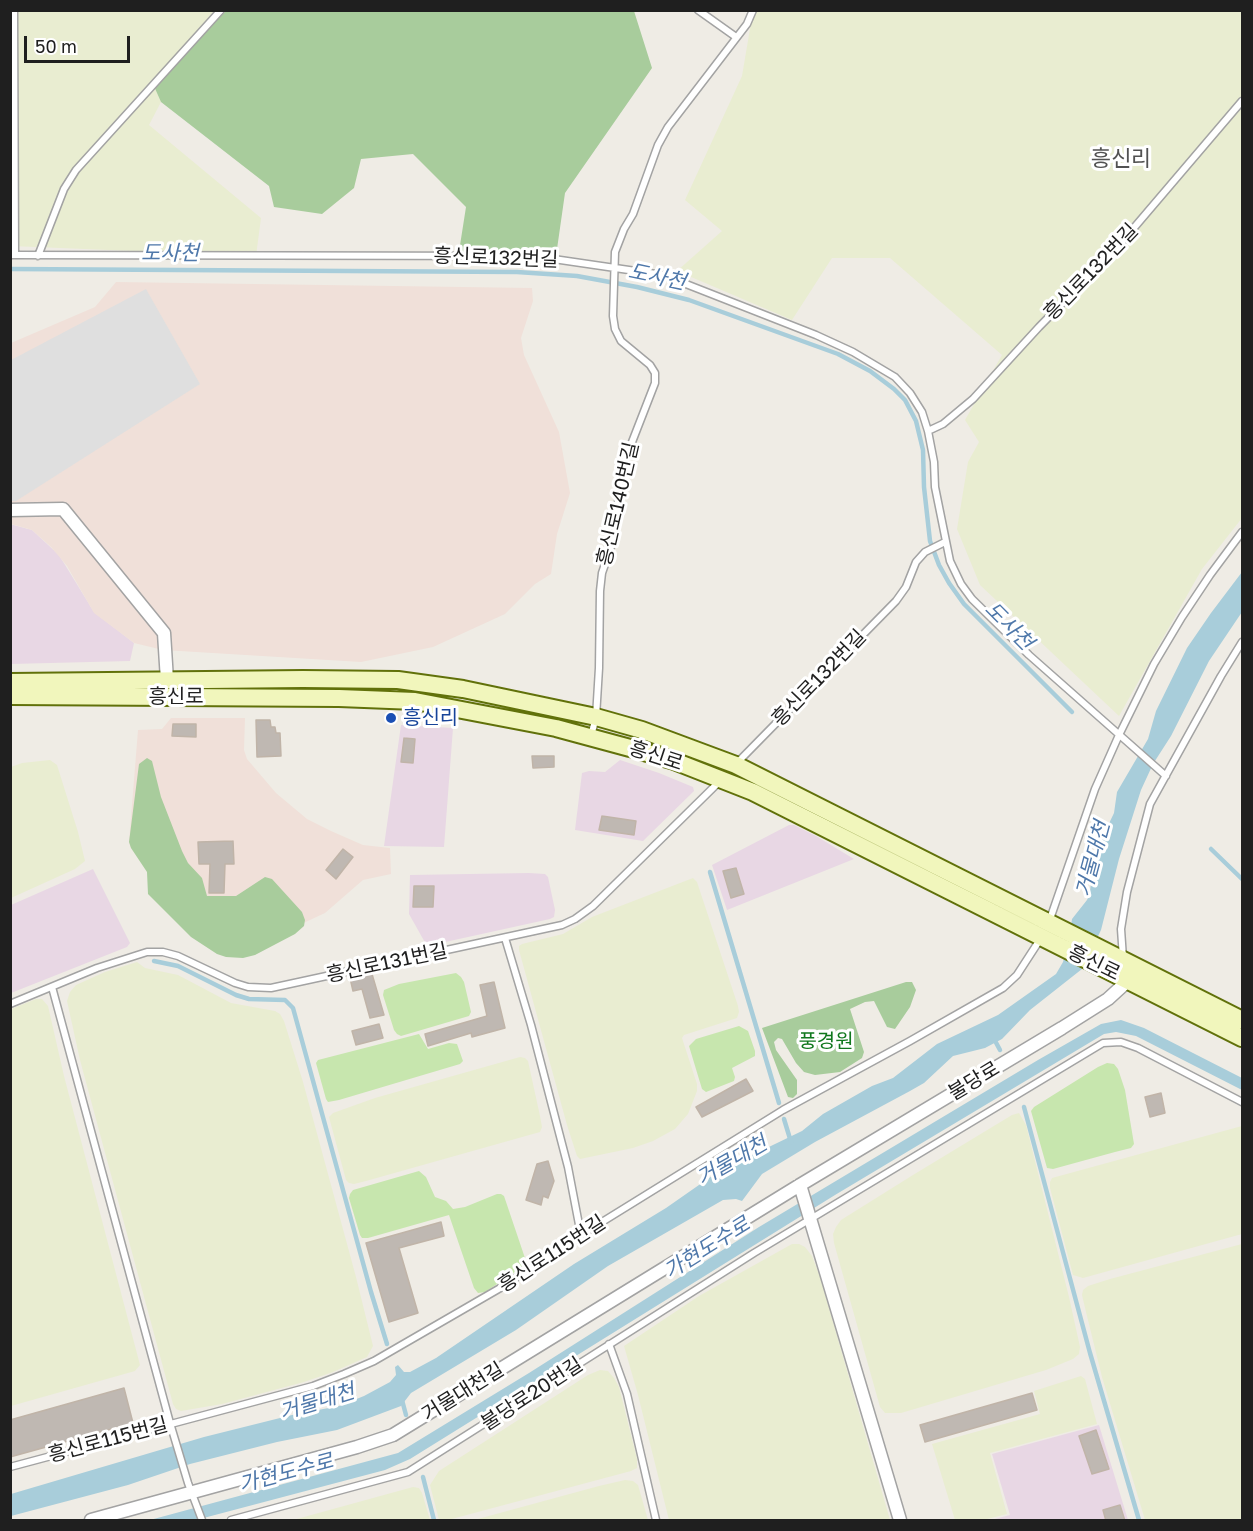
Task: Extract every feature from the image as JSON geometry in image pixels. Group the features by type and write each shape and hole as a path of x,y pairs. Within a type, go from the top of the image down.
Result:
{"main road":[{"name":"흥신로","path":"10,682 398,680 475,692 596,717 642,730 735,765 1048,931"},
{"name":"흥신로","path":"10,696 386,699 442,705 591,737 674,761 722,779 1112,960 1140,967 1242,1020"},
{"name":"흥신로","path":"1112,960 1130,981 1242,1038"}],"street":[{"path":"10,510 63,509 164,633 167,680"},
{"name":"불당로","path":"800,1185 1108,999 1130,981 1140,967"},
{"path":"800,1185 812,1219 900,1521"},
{"name":"거물대천길","path":"91,1521 393,1435 800,1185"}],"lane":[{"path":"13,255 14,10"},
{"path":"38,256 64,189 76,170 220,10"},
{"path":"698,10 736,37"},
{"name":"흥신로140번길","path":"591,737 596,717 599,668 598,623 602,573 616,528 620,481 625,460 655,383 655,373 650,365 621,341 615,329 614,272 619,241 633,214 658,145 668,127 747,24 753,10"},
{"name":"흥신로132번길","path":"928,431 943,424 973,399 1129,234 1242,101"},
{"name":"흥신로132번길","path":"13,255 533,256 614,272 663,275 816,335 853,352 895,377 910,393 922,412 928,431 942,543 925,552 916,562 906,587 896,601 735,765"},
{"path":"1048,931 1095,789 1119,735 1182,616 1242,532"},
{"path":"942,543 961,584 972,599 1029,655 1166,776"},
{"path":"1112,960 1150,804 1242,642"},
{"name":"흥신로131번길","path":"10,1004 107,964 147,952 164,952 178,956 248,987 271,988 562,925 584,912 608,892 722,779"},
{"name":"흥신로115번길","path":"10,1467 313,1386 344,1374 425,1333 783,1110 1003,988 1017,975 1048,931"},
{"path":"505,938 531,1025 568,1167 581,1235"},
{"path":"52,987 170,1423 202,1521"},
{"name":"불당로20번길","path":"231,1521 408,1472 744,1259 1103,1043 1121,1042 1130,1045 1242,1102"},
{"path":"609,1344 627,1394 656,1521"}],"shaded area":[{"path":"116,282 532,288 533,301 521,338 524,355 559,432 570,493 557,534 551,574 535,584 505,614 433,647 361,662 163,650 134,643 94,613 67,566 51,547 32,530 11,524 11,343 95,307"},
{"path":"146,289 200,384 16,501 11,501 11,360"},
{"path":"10,524 32,530 59,555 94,612 134,643 130,661 11,664"},
{"path":"171,718 245,718 244,750 247,759 276,793 307,819 331,831 363,845 390,848 391,874 363,880 325,913 252,947 131,848 129,842 138,730 162,729"},
{"path":"401,725 453,728 444,847 384,846"},
{"path":"620,760 693,787 694,791 643,841 575,830 582,773 605,772"},
{"path":"789,825 794,825 816,836 854,859 727,910 712,865"},
{"path":"93,869 130,943 127,947 11,993 11,905"},
{"path":"545,874 548,877 555,910 554,917 427,946 409,914 410,875"},
{"path":"1099,1425 1128,1520 991,1520 1010,1515 992,1454"}],"green space":[{"path":"227,10 634,11 652,68 565,193 556,256 458,258 466,207 413,154 361,159 354,188 322,214 274,207 269,186 161,102 153,84"},
{"path":"11,11 227,11 153,84 161,102 149,125 261,218 256,256 11,246"},
{"path":"753,11 1242,11 1242,518 1202,569 1119,716 980,585 957,529 968,462 979,442 965,420 1002,355 890,258 832,258 792,320 677,271 722,231 685,200 742,76"},
{"path":"147,758 152,761 161,797 182,851 188,863 202,878 207,896 236,896 265,877 272,879 302,912 305,920 304,926 295,934 255,955 243,958 226,957 217,954 191,937 148,894 147,872 129,842 139,764"},
{"path":"50,760 57,765 85,861 75,869 11,898 11,767 22,763"},
{"path":"693,878 697,882 738,1006 737,1018 684,1035 682,1038 697,1084 697,1091 688,1114 675,1129 653,1141 633,1148 580,1159 567,1125 519,946 563,934 592,917"},
{"path":"137,962 145,968 178,975 231,1003 275,1011 280,1014 303,1082 356,1277 373,1346 367,1357 304,1382 222,1404 181,1411 173,1404 80,1060 67,1001 76,985 105,972"},
{"path":"456,973 464,982 471,1012 469,1016 401,1036 397,1034 383,995 384,990 399,984"},
{"name":"풍경원","path":"912,982 916,990 910,1007 895,1029 887,1027 874,1001 865,1002 850,1009 864,1052 862,1058 840,1072 815,1075 804,1072 782,1039 778,1038 774,1042 776,1050 797,1080 797,1094 793,1098 788,1097 762,1028"},
{"path":"36,999 42,999 48,1006 64,1076 140,1365 135,1371 11,1406 11,1009"},
{"path":"739,1026 748,1031 755,1056 732,1068 734,1081 706,1092 702,1089 689,1046 696,1039"},
{"path":"419,1034 428,1049 449,1043 457,1044 463,1061 460,1064 328,1102 316,1063 318,1060"},
{"path":"520,1057 528,1061 542,1127 540,1132 354,1184 346,1180 329,1117 333,1113 375,1098"},
{"path":"1107,1063 1114,1064 1118,1069 1125,1090 1134,1144 1131,1148 1053,1169 1047,1168 1031,1111"},
{"path":"1019,1113 1026,1125 1069,1297 1080,1347 1079,1354 1073,1359 1046,1370 901,1413 885,1413 880,1407 834,1243 833,1234 836,1227 841,1220 913,1175 1012,1115"},
{"path":"1242,1126 1242,1234 1083,1278 1073,1275 1050,1188 1052,1178"},
{"path":"419,1171 426,1177 435,1197 446,1201 453,1209 465,1207 497,1194 504,1196 527,1264 485,1292 478,1293 474,1288 449,1215 362,1238 349,1198 353,1190"},
{"path":"792,1244 805,1247 812,1256 820,1277 890,1520 669,1520 624,1346 699,1296"},
{"path":"1242,1244 1242,1520 1145,1520 1102,1377 1082,1295 1083,1290 1088,1286 1110,1279"},
{"path":"600,1370 608,1371 619,1387 637,1459 637,1468 448,1520 439,1520 430,1485 439,1471 588,1375"},
{"path":"1081,1376 1085,1379 1097,1424 990,1453 1007,1514 983,1520 955,1520 932,1444 1040,1414 1034,1391"},
{"path":"625,1480 633,1481 638,1485 648,1520 474,1520 599,1486"},
{"path":"413,1487 419,1488 422,1493 430,1520 293,1520"}],"water":[{"path":"1242,572 1242,612 1209,661 1141,790 1119,859 1101,930 1082,969 1030,1010 1002,1039 985,1048 953,1056 924,1083 815,1142 762,1174 742,1201 723,1200 608,1266 516,1330 411,1393 401,1406 337,1430 277,1442 190,1464 128,1485 11,1516 11,1494 204,1437 339,1406 364,1396 390,1382 396,1375 395,1367 398,1365 404,1372 410,1372 436,1358 574,1264 666,1208 719,1171 802,1131 823,1114 872,1086 893,1078 937,1044 998,1015 1056,974 1063,962 1072,919 1087,900 1090,892 1092,871 1103,836 1114,813 1117,792 1148,739 1156,711 1187,648"},
{"path":"1121,1020 1144,1028 1242,1078 1242,1090 1136,1036 1116,1032 1104,1034 835,1195 410,1459 385,1470 196,1520 150,1520 398,1453 759,1227 1038,1060 1101,1024"}],"building":[{"path":"256,720 270,720 271,727 275,727 276,733 280,733 281,756 257,757"},
{"path":"173,724 196,724 196,737 172,736"},
{"path":"404,738 415,739 413,763 401,762"},
{"path":"532,756 554,756 554,767 533,768"},
{"path":"602,816 636,821 634,835 599,830"},
{"path":"233,841 234,864 225,864 224,893 209,893 210,864 199,864 198,842"},
{"path":"343,849 353,857 336,879 326,870"},
{"path":"736,868 744,894 731,898 723,871"},
{"path":"414,886 434,886 433,907 413,907"},
{"path":"372,974 384,1015 370,1018 362,989 353,991 350,978"},
{"path":"494,982 505,1028 472,1037 471,1033 428,1046 425,1034 487,1016 480,985"},
{"path":"379,1024 383,1038 356,1045 352,1031"},
{"path":"746,1079 753,1091 702,1117 696,1107"},
{"path":"1161,1093 1165,1113 1150,1117 1145,1097"},
{"path":"548,1161 554,1181 548,1198 543,1196 541,1205 526,1200 537,1164"},
{"path":"441,1222 444,1236 399,1248 418,1313 389,1322 366,1243"},
{"path":"124,1388 133,1423 10,1457 10,1420"},
{"path":"1032,1393 1037,1410 925,1442 920,1425"},
{"path":"1096,1430 1109,1469 1092,1474 1079,1436"},
{"path":"1120,1505 1125,1521 1106,1521 1103,1510"}],"waterway":[{"name":"도사천","path":"10,269 517,272 577,276 637,287 689,300 838,354 870,371 894,389 905,400 916,421 923,450 924,487 930,541 949,583 964,604 1072,712"},
{"name":"도사천","path":"1211,849 1242,879"},
{"path":"710,872 779,1103"},
{"path":"154,961 178,966 236,995 249,999 285,1000 293,1008 387,1344"},
{"path":"993,1037 1000,1050"},
{"path":"1024,1107 1090,1353 1139,1520"},
{"path":"784,1119 791,1142"},
{"path":"402,1400 406,1415"},
{"path":"423,1477 434,1520"}],"place":[{"name":"흥신리","path":"391,718"}],"district":[{"name":"흥신리","path":"1121,159"}],"water label":[{"name":"거물대천","path":"1093,859"},
{"name":"거물대천","path":"732,1161"},
{"name":"가현도수로","path":"707,1248"},
{"name":"거물대천","path":"317,1402"},
{"name":"가현도수로","path":"286,1473"}]}
